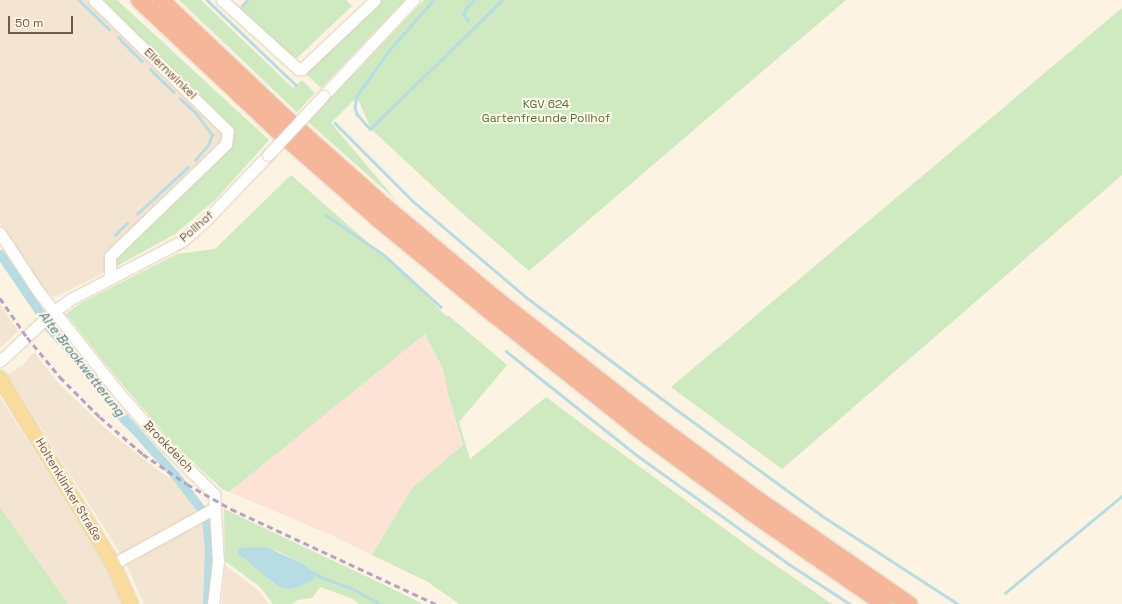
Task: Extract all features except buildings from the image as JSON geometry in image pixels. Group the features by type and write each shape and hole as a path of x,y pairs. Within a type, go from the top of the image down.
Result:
{"highway":[{"path":"139,0 278,130 378,219 486,309 650,438 752,513 884,604"},
{"path":"161,0 294,125 388,209 496,299 658,426 767,506 909,604"}],"main road":[{"name":"Holtenklinker Straße","path":"0,378 113,564 131,604"}],"street":[{"name":"Ellernwinkel","path":"94,0 228,131 226,144 110,256 110,279"},
{"path":"222,0 298,69 302,69 375,0"},
{"name":"Pollhof","path":"0,361 54,312 71,299 182,241 206,221 413,0"},
{"name":"Brookdeich","path":"0,233 54,312 118,392 161,441 213,492 207,513 218,561 214,604"},
{"path":"113,564 207,513"}],"shaded area":[{"path":"0,0 103,0 233,129 230,149 118,258 117,266 55,297 46,293 0,223"},
{"path":"0,304 18,331 0,348"},
{"path":"425,334 443,369 448,394 463,446 412,488 372,555 331,535 229,492"},
{"path":"34,352 57,382 107,430 160,472 188,489 209,543 204,604 144,604 125,561 8,375 24,364"},
{"path":"0,397 107,570 123,604 68,604 0,507"},
{"path":"225,565 258,590 269,604 222,604"}],"green space":[{"path":"103,0 117,0 269,140 215,200 175,234 117,266 118,258 230,149 233,129"},
{"path":"179,0 201,0 293,88 302,80 315,93 297,112"},
{"path":"247,0 346,0 352,6 296,59 237,9"},
{"path":"379,0 405,0 321,88 303,71"},
{"name":"KGV 624 Gartenfreunde Pollhof","path":"424,0 846,0 529,271 453,205 371,129 357,97 331,123 396,200 308,122"},
{"path":"1122,8 1122,175 782,469 671,387"},
{"path":"291,175 414,283 446,316 448,315 507,365 459,422 470,459 546,397 756,552 832,604 459,604 428,582 372,555 412,488 463,445 448,394 443,369 425,334 229,492 222,489 171,441 117,378 66,314 81,303 177,254 215,249"},
{"path":"0,507 68,604 0,604"},
{"path":"224,509 423,604 359,604 353,599 320,587 312,598 298,600 292,604 273,604 260,587 225,561","holes":["237,548 278,551 302,563 314,572 279,587 238,554"]}],"water":[{"path":"51,323 104,384 124,415 133,434 120,422 102,392 44,329"},
{"path":"266,547 302,563 314,572 314,579 304,585 290,589 279,587 238,554 237,548"}],"waterway":[{"path":"79,0 109,29"},
{"path":"207,0 296,85"},
{"path":"243,5 247,0"},
{"path":"434,0 390,50 357,96 355,107 357,114 370,129 502,0"},
{"path":"468,21 463,14 465,9 474,0"},
{"path":"118,37 142,61"},
{"path":"150,69 174,92"},
{"path":"180,98 197,114 212,135 214,135"},
{"path":"335,123 414,202 526,297 821,515 958,604"},
{"path":"195,160 208,145 212,135"},
{"path":"137,214 188,167"},
{"path":"326,215 384,255 441,307"},
{"path":"115,235 127,223"},
{"name":"Alte Brookwetterung","path":"0,254 49,326"},
{"path":"506,351 638,456 789,564 850,604"},
{"path":"120,413 179,480 201,509 206,520 209,547 207,604"},
{"path":"1005,593 1122,496"},
{"path":"314,572 319,576 355,590 380,604"}],"railway":[{"path":"0,298 27,337 60,377 100,417 143,454 187,484 231,509 436,604"}]}
